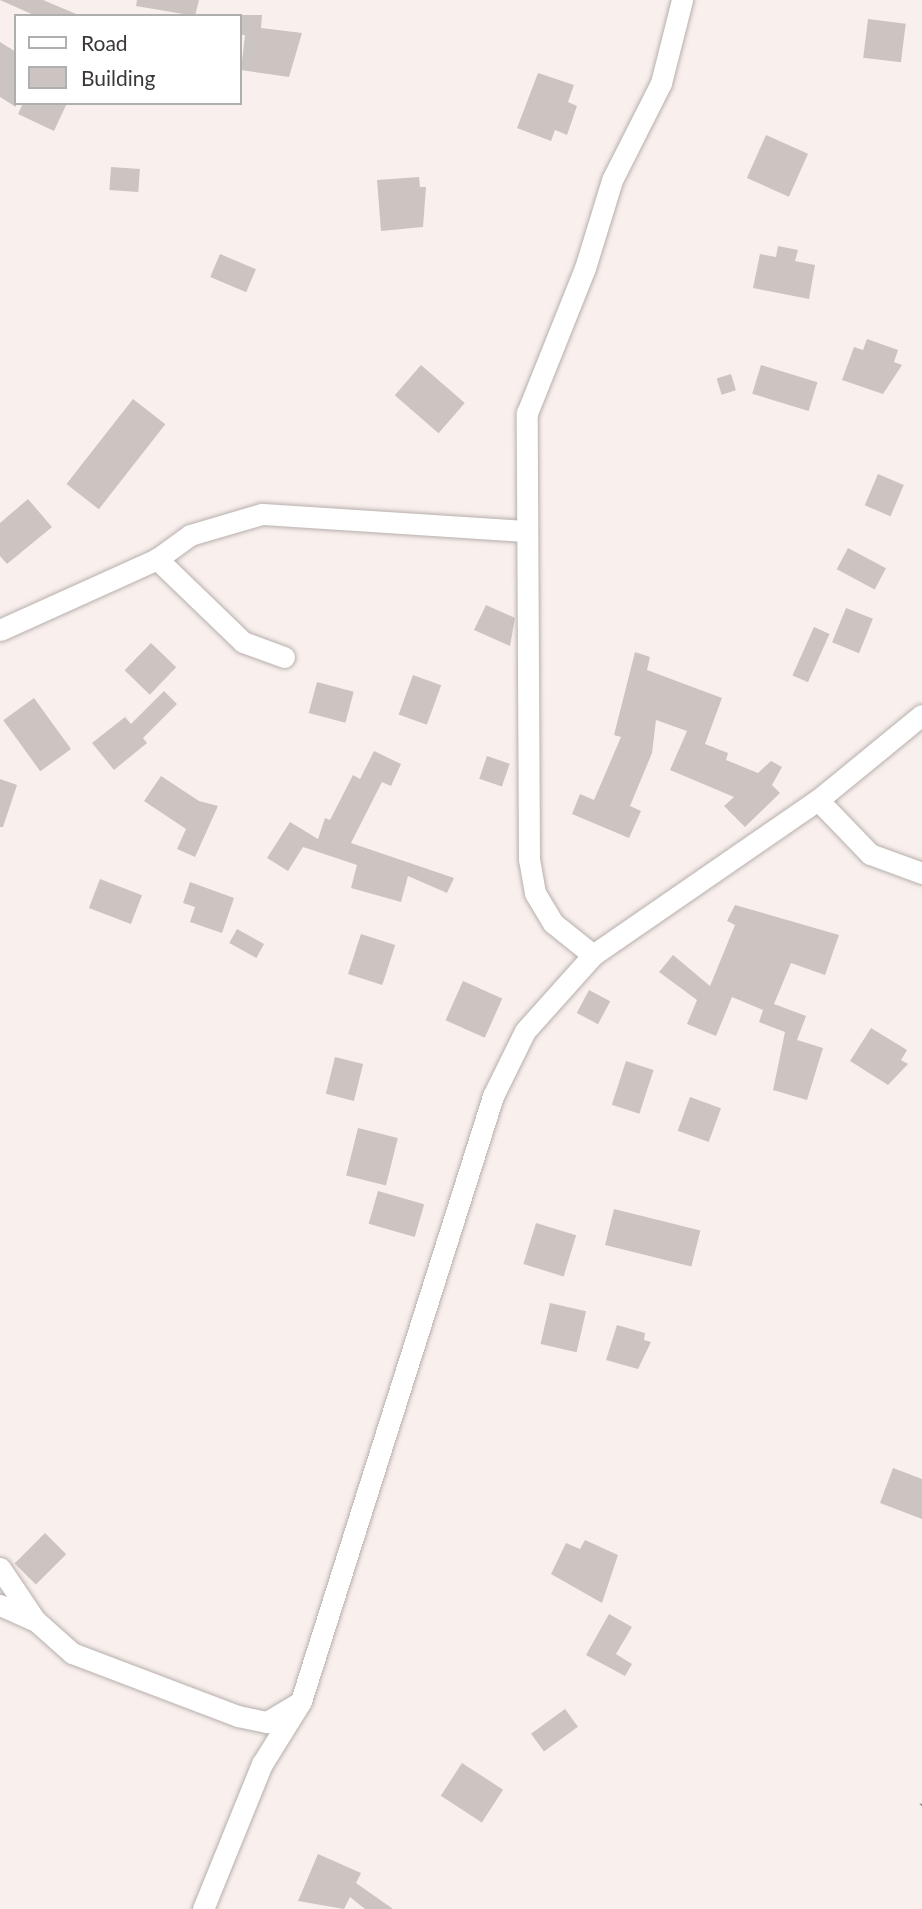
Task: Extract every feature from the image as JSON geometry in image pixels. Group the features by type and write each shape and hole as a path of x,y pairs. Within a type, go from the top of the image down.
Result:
{"street":[{"path":"593,955 553,923 535,893 529,859 527,412 585,268 612,180 661,83 682,0"},
{"path":"0,630 157,559 190,535 262,514 526,531"},
{"path":"157,559 243,642 284,657"},
{"path":"203,1909 262,1764 301,1701 493,1096 525,1031 593,955 818,800 922,715"},
{"path":"818,800 870,854 922,873"},
{"path":"0,1568 35,1620 72,1653 238,1716 267,1722 301,1701"},
{"path":"0,1605 35,1620"},
{"path":"238,1716 254,1726 262,1764"}],"building":[{"path":"0,0 43,0 76,14 32,14"},
{"path":"137,0 199,0 196,14 136,6"},
{"path":"242,15 262,15 261,28 302,33 289,77 242,70 245,35 242,35"},
{"path":"868,19 906,24 901,62 863,58"},
{"path":"0,42 14,51 16,107 0,97"},
{"path":"538,73 574,85 568,102 577,106 567,135 555,130 551,141 517,128"},
{"path":"22,105 66,105 54,131 18,114"},
{"path":"766,135 808,154 789,197 747,178"},
{"path":"111,167 140,169 138,192 109,190"},
{"path":"419,177 420,187 426,187 423,227 381,231 377,180"},
{"path":"778,246 798,250 795,261 815,265 809,299 753,288 760,254 776,257"},
{"path":"220,254 256,269 246,292 210,277"},
{"path":"867,339 898,350 894,362 902,365 883,394 842,380 854,347 863,350"},
{"path":"421,365 465,403 439,433 395,395"},
{"path":"761,365 817,382 809,411 752,394"},
{"path":"731,374 736,390 722,395 717,378"},
{"path":"133,399 165,424 99,509 67,484"},
{"path":"878,474 904,485 890,516 865,505"},
{"path":"28,499 52,527 7,564 0,556 0,523"},
{"path":"848,548 886,568 875,589 837,569"},
{"path":"486,605 515,618 510,646 474,630"},
{"path":"846,608 873,619 859,653 832,642"},
{"path":"814,627 830,634 808,682 792,675"},
{"path":"151,643 176,667 150,695 125,670"},
{"path":"635,652 650,657 647,670 722,698 705,744 728,753 726,760 758,773 771,761 782,767 772,785 780,793 745,827 724,806 734,797 670,770 687,731 656,720 652,753 630,806 641,811 629,838 572,814 580,794 594,800 621,737 614,735"},
{"path":"413,675 441,685 427,725 399,714"},
{"path":"317,682 354,692 345,723 309,713"},
{"path":"164,691 177,704 143,738 147,743 114,770 92,743 125,717 131,724"},
{"path":"34,698 71,749 40,771 3,720"},
{"path":"374,751 401,764 391,786 382,782 351,843 454,878 447,893 408,876 401,902 351,888 357,865 303,847 288,871 267,858 290,822 318,839 325,818 330,820 353,775 360,779"},
{"path":"487,756 510,764 502,787 479,779"},
{"path":"161,776 199,801 218,806 195,857 177,849 186,829 144,801"},
{"path":"0,779 17,785 3,827 0,827"},
{"path":"100,879 142,895 131,924 89,908"},
{"path":"190,882 234,898 222,933 190,922 195,907 183,903"},
{"path":"735,905 839,935 825,975 791,963 774,1004 806,1016 797,1040 823,1048 807,1100 773,1090 785,1032 759,1022 763,1010 732,997 716,1036 687,1024 697,1000 659,972 673,955 710,986 735,925 727,921"},
{"path":"237,929 264,944 256,958 229,943"},
{"path":"361,934 395,945 382,985 348,974"},
{"path":"463,981 502,998 485,1038 446,1020"},
{"path":"589,990 610,1001 598,1024 577,1013"},
{"path":"871,1028 907,1050 901,1060 908,1064 888,1085 850,1061"},
{"path":"335,1057 363,1064 354,1101 326,1094"},
{"path":"626,1061 654,1070 639,1114 612,1105"},
{"path":"690,1097 721,1108 709,1142 678,1131"},
{"path":"358,1128 398,1138 386,1185 346,1176"},
{"path":"378,1191 424,1204 415,1237 369,1224"},
{"path":"614,1209 700,1231 691,1266 605,1245"},
{"path":"536,1223 576,1235 564,1276 523,1264"},
{"path":"550,1303 586,1311 577,1352 541,1344"},
{"path":"617,1325 645,1333 644,1340 651,1342 638,1369 606,1360"},
{"path":"893,1468 922,1479 922,1519 880,1503"},
{"path":"45,1533 66,1554 36,1585 15,1563"},
{"path":"585,1540 618,1555 602,1603 551,1574 566,1543 580,1549"},
{"path":"609,1614 632,1627 616,1654 632,1664 625,1676 586,1655"},
{"path":"565,1709 578,1727 544,1751 531,1734"},
{"path":"462,1763 503,1790 482,1822 441,1796"},
{"path":"318,1854 361,1873 356,1883 393,1909 365,1909 350,1897 344,1909 298,1901"}]}
